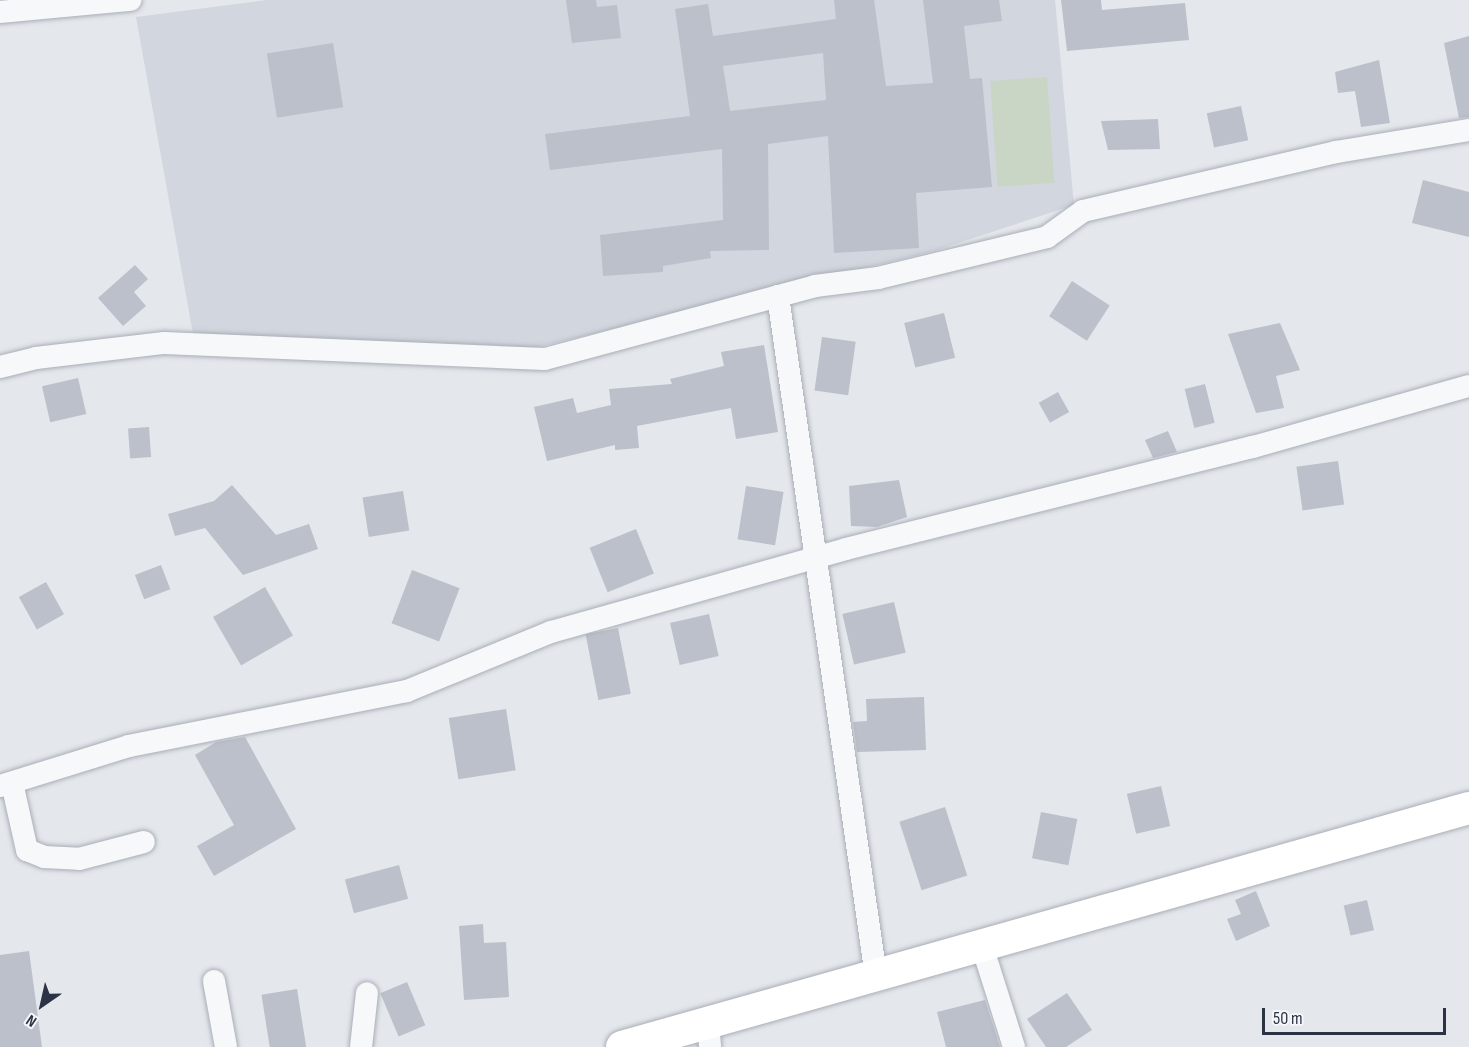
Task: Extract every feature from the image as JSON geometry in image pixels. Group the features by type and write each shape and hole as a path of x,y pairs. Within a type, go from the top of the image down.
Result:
{"main road":[{"path":"622,1047 709,1035 876,976 1469,808"}],"street":[{"path":"0,12 130,0"},
{"path":"0,367 36,358 164,344 545,359 778,296 878,278 1047,237 1083,212 1336,152 1469,130"},
{"path":"778,296 876,976"},
{"path":"144,843 79,859 44,856 27,850 6,785 129,746 408,691 551,632 815,558 1253,447 1469,386"},
{"path":"982,946 1014,1047"},
{"path":"214,981 226,1047"},
{"path":"361,1047 367,993"}],"shaded area":[{"path":"267,0 1055,0 1074,205 934,251 533,348 193,334 136,17"}],"green space":[{"path":"1047,77 1054,183 998,187 990,81"}],"building":[{"path":"566,0 596,0 597,7 617,5 621,38 572,43"},
{"path":"834,0 874,0 886,86 933,83 923,0 999,0 1002,21 964,26 970,79 982,78 992,187 916,193 919,248 834,253 828,136 768,144 769,250 710,251 711,258 663,266 663,272 603,276 600,235 723,220 722,149 550,170 545,134 690,116 675,9 708,4 713,36 836,19","holes":["823,53 826,100 730,111 723,66"]},
{"path":"1061,0 1101,0 1102,10 1185,3 1189,40 1067,51"},
{"path":"1469,36 1469,117 1459,118 1444,43"},
{"path":"333,43 343,107 277,118 267,53"},
{"path":"1379,60 1390,123 1361,127 1355,91 1338,93 1335,72"},
{"path":"1241,106 1248,140 1214,148 1207,113"},
{"path":"1158,119 1160,149 1108,150 1101,121"},
{"path":"1423,180 1469,192 1469,237 1412,223"},
{"path":"135,265 148,279 134,292 146,306 123,326 98,298"},
{"path":"1072,281 1110,306 1087,341 1049,316"},
{"path":"944,313 955,358 915,368 904,323"},
{"path":"1280,323 1300,370 1276,376 1284,408 1256,413 1228,334"},
{"path":"822,337 856,342 848,395 814,390"},
{"path":"764,345 778,432 736,439 731,408 637,426 639,448 615,450 615,445 547,461 534,407 573,398 577,413 611,405 609,389 672,384 670,379 724,366 721,352"},
{"path":"78,378 86,414 50,422 42,386"},
{"path":"1205,384 1215,423 1194,428 1185,389"},
{"path":"1058,392 1069,412 1050,423 1039,403"},
{"path":"149,427 151,457 130,458 128,428"},
{"path":"1168,431 1177,452 1153,458 1145,440"},
{"path":"1338,461 1344,505 1303,510 1296,467"},
{"path":"899,480 907,517 877,527 851,526 849,486"},
{"path":"232,485 276,535 309,524 318,549 243,575 205,528 175,536 168,514 214,501"},
{"path":"746,486 784,492 775,545 738,539"},
{"path":"403,491 409,531 369,537 363,497"},
{"path":"636,529 654,574 608,592 590,548"},
{"path":"161,565 170,589 144,599 135,575"},
{"path":"412,570 460,588 439,641 392,623"},
{"path":"46,582 64,614 37,629 19,597"},
{"path":"265,587 293,635 241,665 213,617"},
{"path":"894,602 906,653 854,665 842,614"},
{"path":"709,614 719,656 680,665 670,623"},
{"path":"618,628 631,694 598,700 586,634"},
{"path":"924,697 926,750 857,752 853,722 867,721 866,699"},
{"path":"506,709 516,770 458,779 449,718"},
{"path":"245,737 296,829 214,876 197,846 234,825 195,755 216,742"},
{"path":"1161,786 1170,826 1136,834 1127,794"},
{"path":"945,807 967,875 922,890 899,822"},
{"path":"1041,812 1077,819 1068,865 1032,858"},
{"path":"399,865 408,899 354,913 345,879"},
{"path":"1256,891 1270,926 1236,941 1227,919 1241,914 1235,900"},
{"path":"1367,900 1374,930 1351,936 1344,905"},
{"path":"483,924 484,943 506,942 509,997 464,1000 459,926"},
{"path":"29,951 42,1047 0,1047 0,955"},
{"path":"407,982 425,1025 399,1037 380,993"},
{"path":"297,989 306,1047 270,1047 261,995"},
{"path":"1067,993 1092,1030 1066,1047 1046,1047 1027,1019"},
{"path":"985,1000 1000,1047 946,1047 937,1012"}]}
